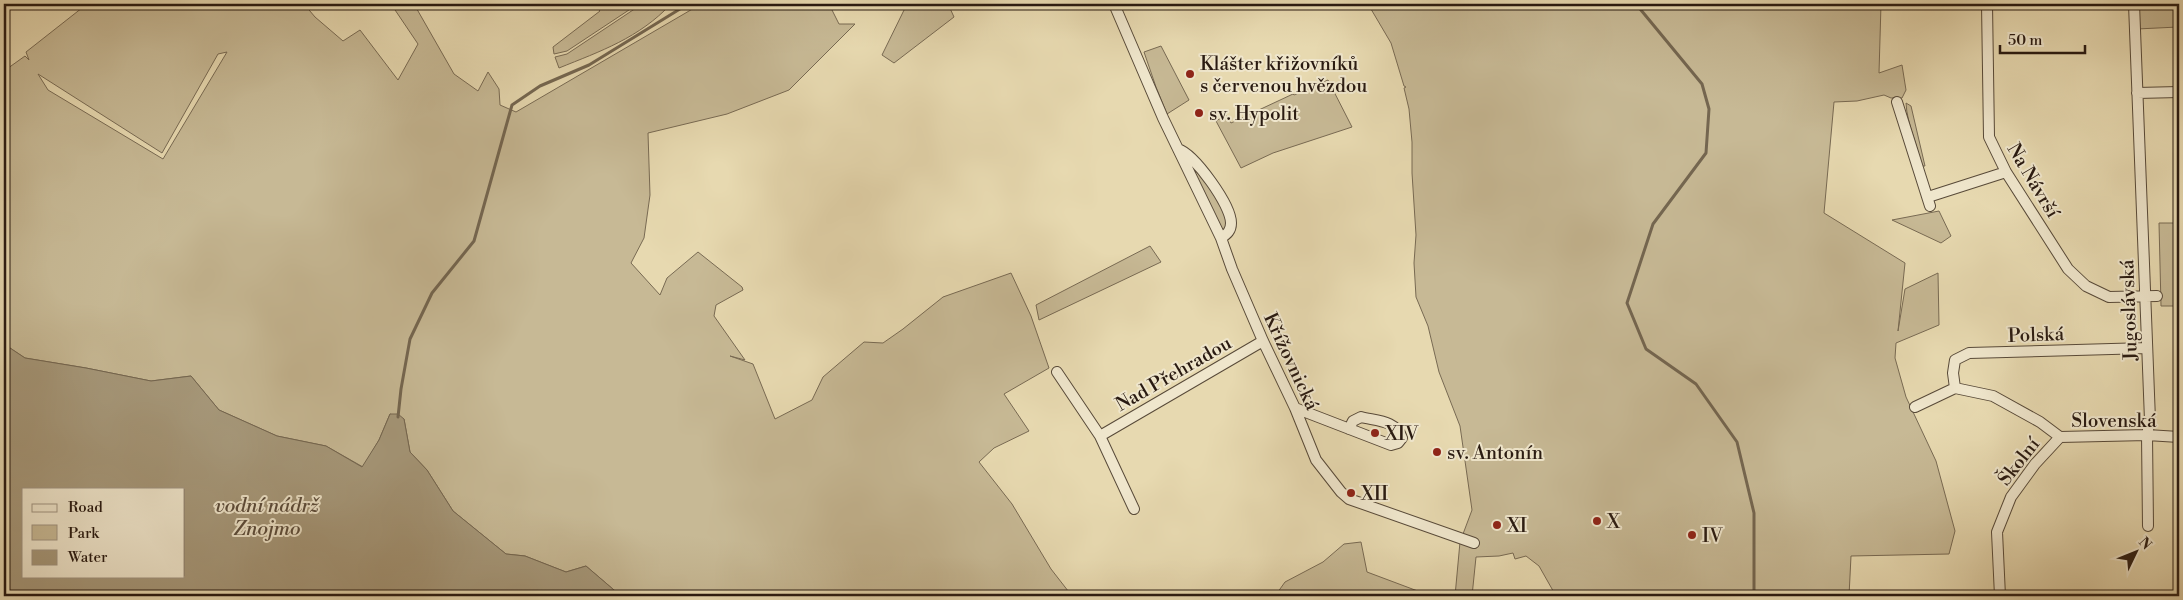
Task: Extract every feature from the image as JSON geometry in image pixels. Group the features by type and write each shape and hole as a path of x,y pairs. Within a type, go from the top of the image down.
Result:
{"street":[{"name":"Křížovnická","path":"1114,4 1178,149 1221,238 1263,341 1295,408 1316,460 1341,492 1349,499 1474,543"},
{"name":"Na Návrší","path":"1987,4 1989,137 2006,172 2068,269 2086,286 2108,297 2152,296"},
{"path":"2134,4 2137,93 2179,92"},
{"name":"Jugoslávská","path":"2137,93 2152,296 2147,348 2150,420 2147,435 2148,526"},
{"path":"1898,102 1929,202 2006,172"},
{"name":"Křížovnická","path":"1178,149 1189,155 1200,167 1228,212 1231,221 1230,227 1228,233 1221,238"},
{"name":"Nad Přehradou","path":"1100,436 1263,341"},
{"name":"Polská","path":"1954,388 1953,373 1956,360 1969,353 2147,348"},
{"path":"1057,372 1100,436 1134,508"},
{"path":"1915,407 1954,388"},
{"name":"Slovenská","path":"1954,388 1994,396 2040,422 2060,438 2147,435 2179,436"},
{"path":"1295,408 1349,429 1392,445 1398,444 1402,438 1399,430 1393,425 1361,417 1354,421 1349,429"},
{"name":"Školní","path":"2000,596 1997,532 2011,497 2035,464 2060,438"}],"green space":[{"path":"87,4 304,4 315,17 343,41 360,30 398,80 418,44 391,4 414,4 454,74 478,91 488,72 499,89 500,105 516,112 701,4 829,4 839,24 855,24 789,90 727,114 648,133 650,195 644,238 631,263 660,295 667,278 698,252 742,287 743,290 716,305 714,316 745,360 730,356 753,364 775,419 812,400 823,377 864,342 883,343 943,297 1011,273 1031,316 1049,368 1004,394 1029,431 994,448 979,462 1012,504 1051,569 1072,596 621,596 586,566 566,572 525,556 506,554 453,511 427,470 410,452 404,419 390,414 379,440 363,467 326,446 277,436 219,410 191,376 151,381 25,358 4,344 4,71 25,56 29,60 26,52","holes":["227,52 163,159 48,90 38,74 162,153 218,54"]},
{"path":"594,4 638,4 567,51 554,54 553,47 600,11"},
{"path":"642,4 671,4 659,16 633,35 559,68 555,57 567,54"},
{"path":"907,4 948,4 954,17 894,63 882,55"},
{"path":"1368,4 1881,4 1879,73 1902,65 1906,90 1902,98 1891,98 1884,95 1857,101 1834,102 1824,213 1905,263 1898,331 1905,289 1938,273 1939,325 1896,343 1895,358 1906,397 1936,461 1955,531 1949,554 1851,556 1849,596 1556,596 1539,566 1526,556 1515,559 1513,553 1476,557 1472,596 1455,596 1460,542 1472,510 1460,426 1439,372 1428,326 1416,297 1414,263 1416,235 1412,142 1409,109 1404,88 1406,87 1404,86 1391,43"},
{"path":"2137,4 2179,4 2178,27 2137,29"},
{"path":"1161,46 1189,100 1167,114 1144,52"},
{"path":"1328,80 1352,127 1273,153 1241,168 1216,121 1226,115 1231,123"},
{"path":"1906,103 1911,106 1925,166 1921,166 1908,119"},
{"path":"1186,158 1201,174 1227,216 1225,230 1222,229"},
{"path":"1939,211 1951,236 1941,243 1892,220"},
{"path":"2159,223 2179,223 2179,306 2161,306"},
{"path":"1150,246 1161,262 1039,320 1036,305"},
{"path":"1361,542 1367,572 1431,596 1275,596 1285,582 1323,562 1344,544"}],"water":[{"name":"vodní nádrž Znojmo","path":"4,344 25,358 151,381 191,376 219,410 277,436 326,446 362,467 379,440 390,414 398,414 404,419 410,452 427,470 453,511 506,554 525,556 566,572 586,566 621,596 4,596"}],"waterway":[{"path":"398,417 410,339 432,293 474,241 512,105 540,86 589,65 688,4"},
{"path":"1636,4 1702,84 1709,109 1706,153 1653,224 1627,303 1646,349 1696,384 1737,442 1754,513 1754,596"}],"place":[{"name":"Klášter křižovníků s červenou hvězdou","path":"1190,74"},
{"name":"sv. Hypolit","path":"1199,113"},
{"name":"XIV","path":"1375,433"},
{"name":"sv. Antonín","path":"1437,452"},
{"name":"XII","path":"1351,493"},
{"name":"X","path":"1597,521"},
{"name":"XI","path":"1497,525"},
{"name":"IV","path":"1692,535"}]}
